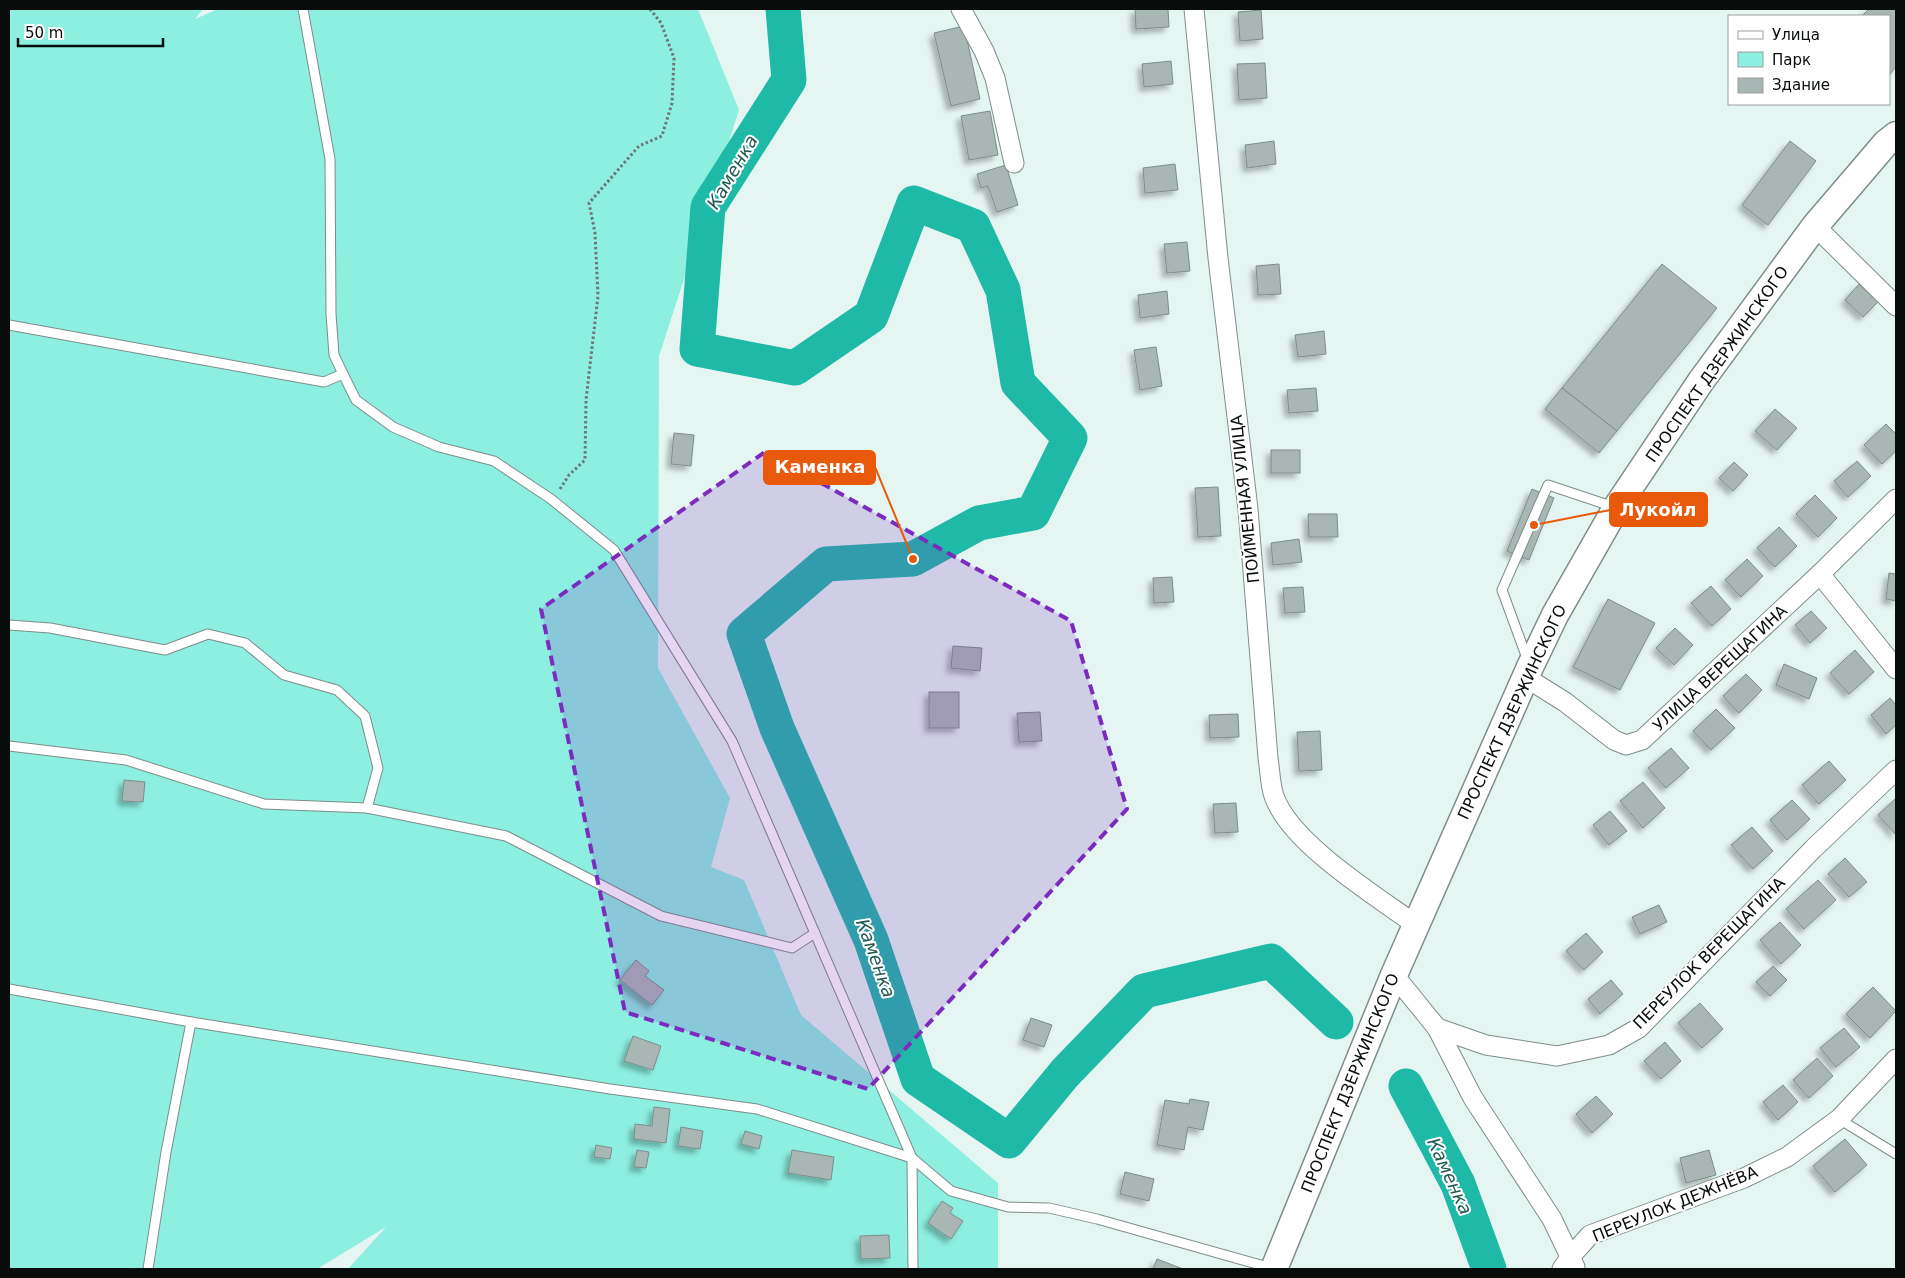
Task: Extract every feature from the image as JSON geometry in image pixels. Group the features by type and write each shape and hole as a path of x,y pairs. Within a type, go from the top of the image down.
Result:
{"street":[{"path":"961,9 984,51 996,78 1014,163"},
{"name":"ПОЙМЕННАЯ УЛИЦА","path":"1194,9 1218,258 1248,509 1268,758 1274,796 1288,821 1314,849 1416,925"},
{"name":"ПРОСПЕКТ ДЗЕРЖИНСКОГО","path":"1274,1269 1394,975 1555,615 1616,508 1701,381 1815,226 1886,143 1896,135"},
{"path":"1815,226 1896,306"},
{"name":"УЛИЦА ВЕРЕЩАГИНА","path":"1528,672 1614,740 1626,746 1642,740 1820,574 1896,499"},
{"path":"1820,574 1896,669"},
{"name":"ПЕРЕУЛОК ВЕРЕЩАГИНА","path":"1437,1028 1486,1044 1557,1056 1608,1045 1639,1028 1814,848 1896,770"},
{"path":"1394,975 1437,1028 1473,1098 1552,1219 1570,1265"},
{"name":"ПЕРЕУЛОК ДЕЖНЁВА","path":"1570,1265 1590,1235 1744,1178 1788,1156 1838,1118 1896,1059"}],"lane":[{"path":"303,9 330,160 331,314 334,356 356,400 393,427 439,447 494,461 551,499 614,550 732,741 912,1158 913,1269"},
{"path":"9,325 324,382 343,374"},
{"path":"1528,672 1502,590 1548,486 1616,508"},
{"path":"9,625 50,628 165,650 208,634 245,643 284,675 337,690 365,716 378,768 367,808"},
{"path":"9,746 126,760 264,804 367,808 506,836 661,916 792,948 815,933"},
{"path":"9,988 191,1022 610,1089 758,1110 912,1158 951,1191 1008,1207 1049,1208 1097,1219 1274,1269"},
{"path":"148,1269 166,1152 191,1022"},
{"path":"1838,1118 1896,1154"}],"path":[{"path":"551,499 569,475 584,460 586,400 598,296 594,233 589,203 639,146 662,136 672,103 674,58 661,23 650,9"}],"highlighted area":[{"path":"765,452 1071,621 1127,809 868,1089 625,1012 541,609"}],"green space":[{"path":"9,9 203,9 195,19 218,9 698,9 739,110 659,356 658,668 730,798 711,867 744,880 801,1015 998,1183 998,1269 348,1269 386,1227 317,1269 9,1269"}],"building":[{"path":"1135,9 1168,9 1169,27 1136,29"},
{"path":"1869,9 1896,9 1896,67 1890,74 1890,15 1863,15"},
{"path":"1261,10 1263,39 1240,41 1238,12"},
{"path":"964,26 980,99 951,106 934,33"},
{"path":"1171,61 1173,84 1144,87 1142,64"},
{"path":"1265,63 1267,98 1239,100 1237,64"},
{"path":"990,111 998,155 969,160 961,116"},
{"path":"1274,141 1276,164 1247,168 1245,145"},
{"path":"1790,141 1816,161 1768,225 1742,205"},
{"path":"1175,164 1178,190 1145,193 1143,168"},
{"path":"1006,165 1018,205 997,212 988,186 981,188 977,174"},
{"path":"1187,242 1190,271 1167,273 1164,244"},
{"path":"1279,264 1281,294 1258,295 1256,266"},
{"path":"1662,264 1717,308 1617,431 1562,388"},
{"path":"1859,284 1878,302 1863,317 1845,300"},
{"path":"1167,291 1169,314 1140,318 1138,295"},
{"path":"1324,331 1326,354 1298,357 1295,335"},
{"path":"1156,347 1162,386 1140,390 1134,350"},
{"path":"1316,388 1318,411 1289,413 1287,390"},
{"path":"1562,388 1617,431 1599,453 1545,409"},
{"path":"1775,409 1797,428 1777,450 1755,431"},
{"path":"1886,424 1896,434 1896,451 1882,464 1864,445"},
{"path":"674,433 694,435 691,466 671,464"},
{"path":"1271,450 1300,450 1300,473 1271,473"},
{"path":"1857,461 1871,476 1848,497 1834,481"},
{"path":"1734,462 1748,475 1733,491 1719,478"},
{"path":"1218,487 1221,536 1198,537 1195,488"},
{"path":"1532,489 1554,498 1529,560 1507,551"},
{"path":"1815,495 1837,518 1818,537 1796,514"},
{"path":"1308,514 1337,514 1338,537 1309,537"},
{"path":"1779,527 1797,546 1775,567 1757,548"},
{"path":"1299,539 1302,562 1273,565 1271,543"},
{"path":"1747,559 1763,576 1741,597 1725,580"},
{"path":"1889,573 1896,574 1896,601 1886,599"},
{"path":"1172,577 1174,602 1154,603 1153,578"},
{"path":"1711,586 1731,609 1712,626 1691,603"},
{"path":"1303,587 1305,612 1285,613 1283,588"},
{"path":"1608,599 1655,623 1620,690 1573,667"},
{"path":"1811,611 1827,628 1810,643 1795,625"},
{"path":"1675,628 1693,645 1674,665 1656,648"},
{"path":"953,646 982,648 980,671 951,668"},
{"path":"1855,650 1874,672 1849,694 1830,673"},
{"path":"1784,664 1817,678 1809,699 1776,685"},
{"path":"1746,674 1762,690 1739,713 1723,696"},
{"path":"929,692 959,692 959,728 929,728"},
{"path":"1890,698 1896,705 1896,725 1886,734 1871,715"},
{"path":"1716,709 1735,728 1711,750 1693,731"},
{"path":"1040,712 1042,741 1019,742 1017,713"},
{"path":"1238,714 1239,737 1210,738 1209,715"},
{"path":"1320,731 1322,770 1299,771 1297,732"},
{"path":"1671,748 1689,768 1666,788 1648,768"},
{"path":"1829,761 1846,780 1819,804 1802,785"},
{"path":"124,780 145,782 143,802 122,801"},
{"path":"1643,782 1665,808 1643,828 1620,801"},
{"path":"1896,798 1896,835 1878,815"},
{"path":"1792,800 1810,819 1787,840 1770,820"},
{"path":"1236,803 1238,832 1215,833 1213,804"},
{"path":"1610,811 1627,831 1609,845 1593,825"},
{"path":"1752,827 1773,851 1753,869 1731,845"},
{"path":"1845,858 1867,882 1849,897 1828,874"},
{"path":"1818,880 1836,900 1804,929 1786,909"},
{"path":"1659,905 1667,922 1640,934 1632,917"},
{"path":"1780,922 1801,945 1781,964 1760,940"},
{"path":"1586,933 1603,952 1584,970 1566,951"},
{"path":"636,960 649,971 645,976 664,990 652,1005 620,980"},
{"path":"1773,966 1787,980 1770,996 1756,982"},
{"path":"1611,980 1623,994 1600,1014 1588,999"},
{"path":"1873,987 1896,1011 1870,1038 1846,1014"},
{"path":"1700,1003 1723,1029 1702,1048 1678,1023"},
{"path":"1031,1018 1052,1025 1044,1047 1023,1040"},
{"path":"1844,1028 1860,1047 1836,1067 1820,1048"},
{"path":"633,1036 661,1046 653,1070 624,1061"},
{"path":"1665,1042 1681,1061 1661,1079 1644,1061"},
{"path":"1817,1058 1833,1076 1809,1098 1793,1080"},
{"path":"1783,1085 1798,1102 1778,1120 1763,1102"},
{"path":"1596,1096 1613,1114 1592,1133 1576,1114"},
{"path":"1190,1099 1209,1102 1203,1130 1188,1127 1184,1150 1157,1145 1165,1100 1189,1104"},
{"path":"654,1107 670,1109 666,1143 634,1139 635,1124 652,1126"},
{"path":"681,1127 703,1131 700,1149 678,1146"},
{"path":"745,1131 762,1136 759,1149 741,1144"},
{"path":"1845,1139 1867,1165 1835,1192 1813,1166"},
{"path":"596,1145 612,1148 610,1159 594,1157"},
{"path":"637,1150 649,1152 646,1168 634,1167"},
{"path":"792,1150 834,1157 831,1180 788,1173"},
{"path":"1709,1150 1716,1175 1686,1183 1680,1158"},
{"path":"1125,1172 1154,1179 1149,1201 1120,1194"},
{"path":"942,1201 953,1208 950,1213 963,1221 951,1239 928,1223"},
{"path":"889,1235 890,1258 861,1259 860,1236"},
{"path":"1157,1259 1183,1269 1153,1269"}],"waterway":[{"name":"Каменка","path":"783,9 789,80 708,207 697,349 795,368 871,316 914,203 973,226 1003,290 1018,383 1070,438 1033,513 979,523 913,559 826,564 744,634 777,728 871,940 918,1079 1009,1141 1065,1073 1144,991 1271,961 1336,1022"},
{"name":"Каменка","path":"1406,1086 1458,1184 1489,1269"}],"place":[{"name":"Лукойл","path":"1534,525"},
{"name":"Каменка","path":"913,559"}]}
